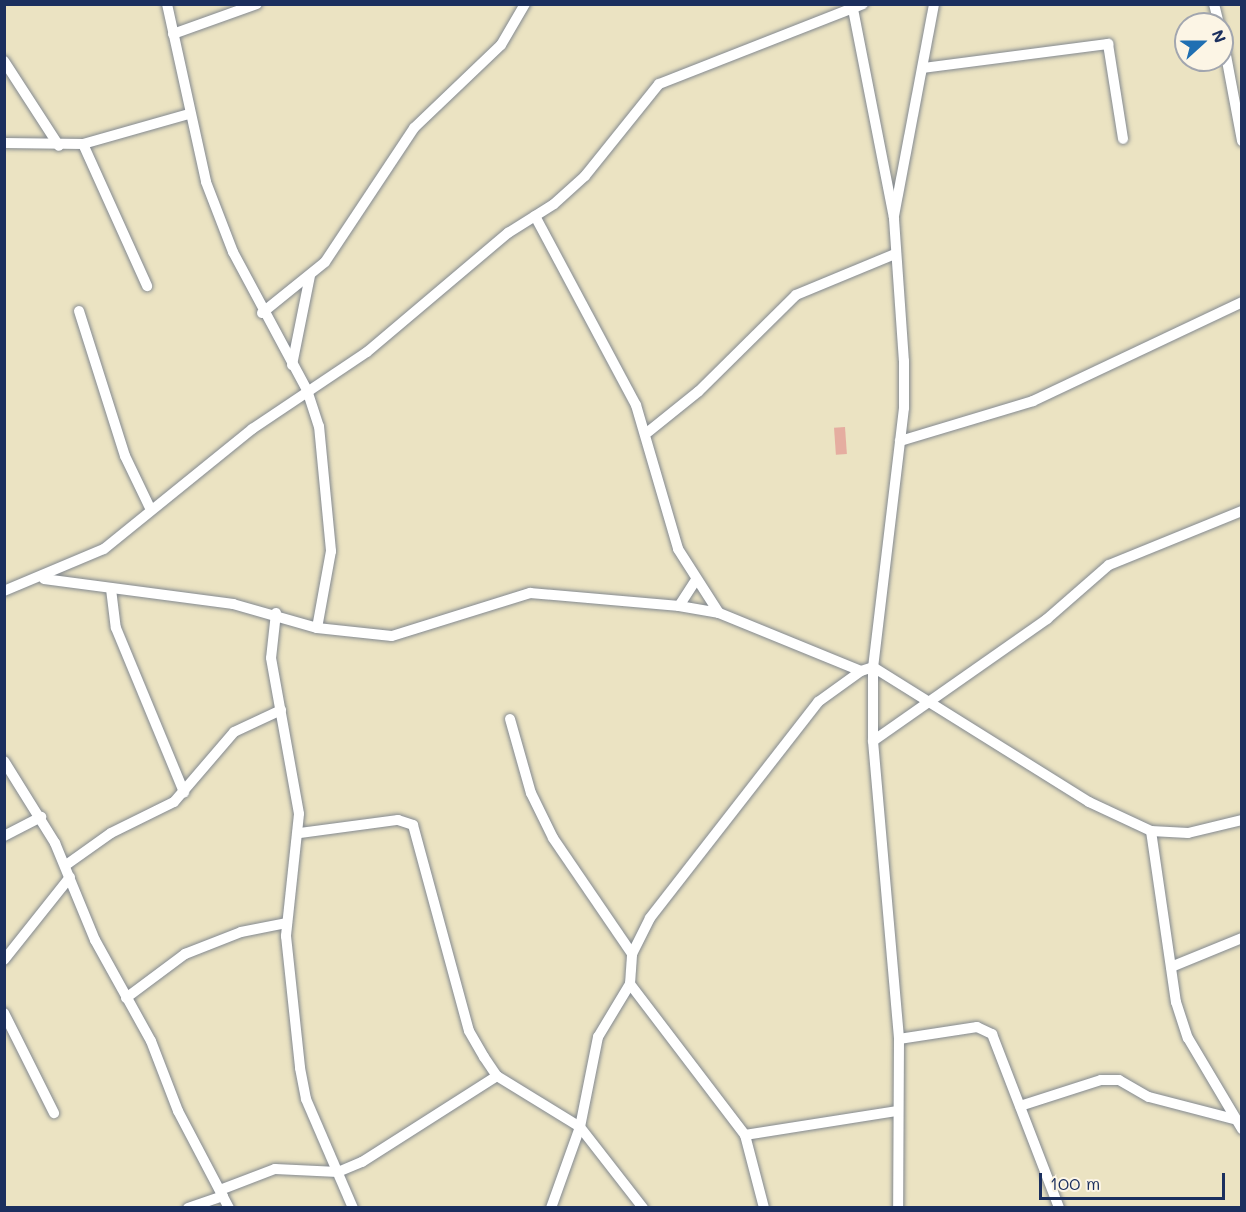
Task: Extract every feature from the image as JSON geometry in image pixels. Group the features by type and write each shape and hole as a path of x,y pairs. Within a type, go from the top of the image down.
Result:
{"street":[{"path":"167,4 189,114 206,182 262,313 307,390 319,426 330,528 329,571 317,628"},
{"path":"173,34 257,4"},
{"path":"262,313 310,276 347,233 414,128 501,45 525,4"},
{"path":"894,219 934,4"},
{"path":"4,591 44,579 104,549 307,390 367,352 585,176 659,84 856,6 894,219 904,361 900,441 873,667 873,741 899,1039 896,1111 898,1208"},
{"path":"923,68 1108,44 1123,139"},
{"path":"4,61 58,146"},
{"path":"1229,72 1242,141"},
{"path":"4,143 58,146 83,144 189,114"},
{"path":"83,144 147,286"},
{"path":"535,216 610,350 648,432 669,526 695,581 719,613"},
{"path":"648,432 699,391 796,295 895,254"},
{"path":"292,365 310,276"},
{"path":"900,441 1033,401 1242,302"},
{"path":"79,311 125,456 152,510"},
{"path":"873,741 1047,619 1109,565 1242,511"},
{"path":"44,579 276,613 317,628 392,636 530,593 679,606 719,613 861,671"},
{"path":"679,606 695,581"},
{"path":"111,590 116,628 184,792"},
{"path":"276,613 271,658 300,833 287,923 306,1099 353,1208"},
{"path":"551,1208 580,1126 598,1037 630,984 632,954 661,900 703,855 749,785 818,702 861,671 873,667"},
{"path":"873,667 1089,802 1151,831 1188,833 1242,820"},
{"path":"66,865 184,792 234,732 281,710"},
{"path":"510,719 531,793 553,838 632,954"},
{"path":"4,761 41,817 66,865 126,998 229,1208"},
{"path":"4,836 41,817"},
{"path":"300,833 398,820 413,825 469,1030 496,1076 580,1126 643,1208"},
{"path":"1151,831 1170,967 1188,1038 1242,1129"},
{"path":"4,960 70,877"},
{"path":"126,998 185,954 241,932 287,923"},
{"path":"1170,967 1242,938"},
{"path":"630,984 745,1135 764,1208"},
{"path":"4,1013 54,1113"},
{"path":"899,1039 984,1028 1020,1106 1059,1208"},
{"path":"188,1208 275,1169 338,1172 496,1076"},
{"path":"1020,1106 1101,1080 1119,1080 1149,1097 1234,1119"},
{"path":"745,1135 896,1111"}],"building":[{"path":"845,427 847,454 836,455 834,428"}]}
